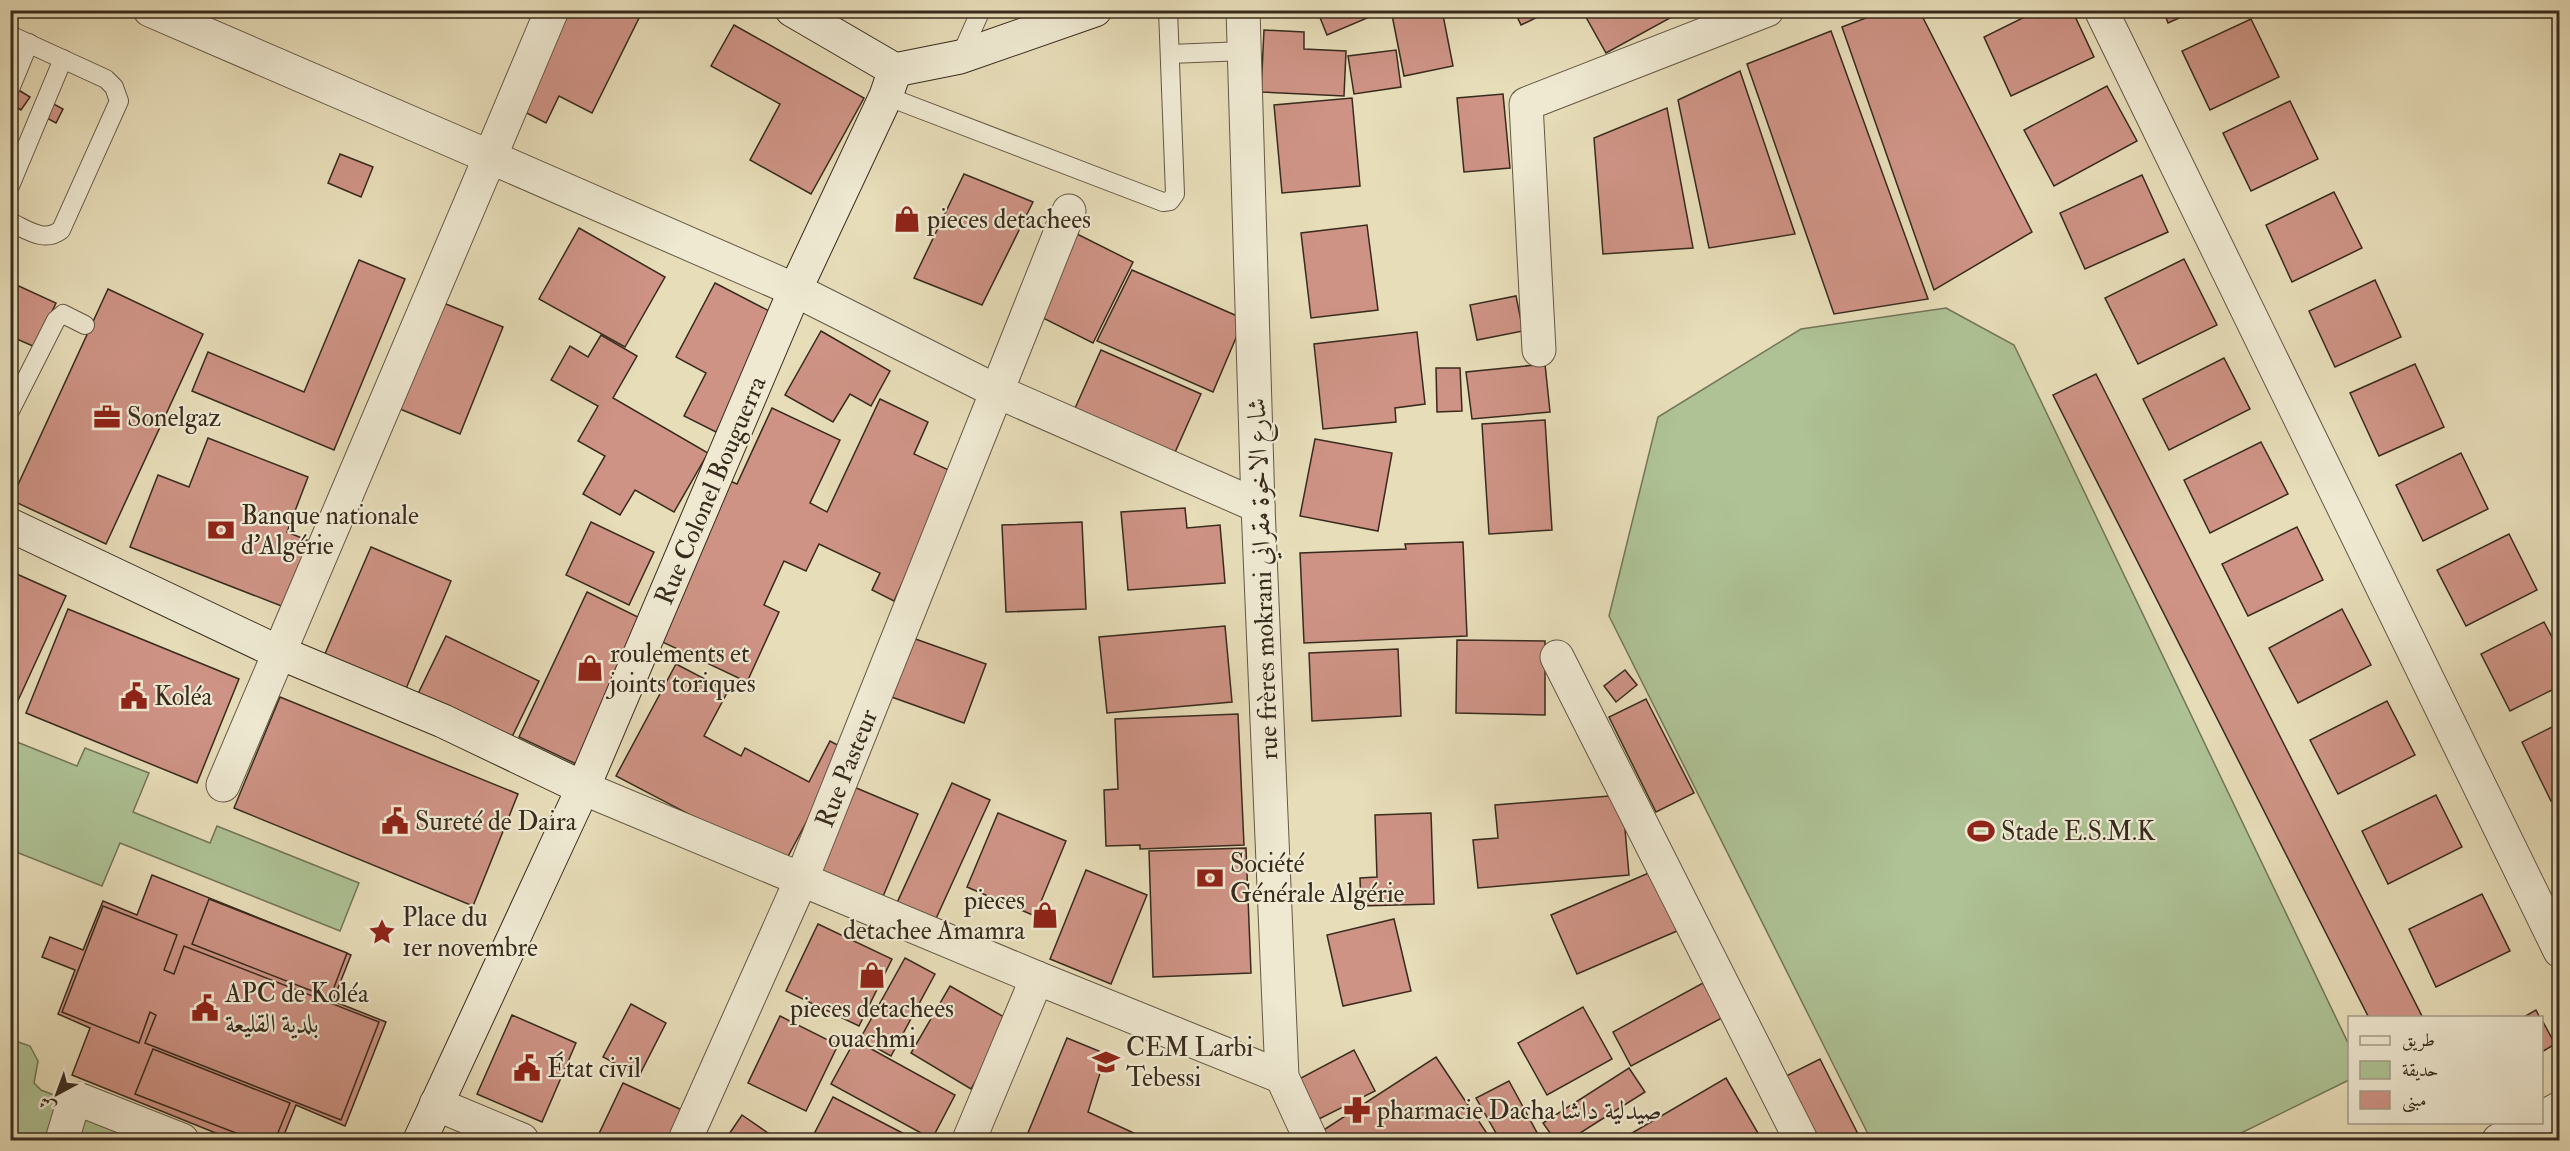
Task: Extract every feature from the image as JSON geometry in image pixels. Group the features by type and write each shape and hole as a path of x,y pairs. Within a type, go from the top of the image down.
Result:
{"street":[{"path":"150,10 795,290 996,391 1258,506"},
{"path":"223,784 552,10"},
{"path":"792,10 891,83 1095,10"},
{"name":"rue frères mokrani شارع الاخوة مقراني","path":"1243,10 1258,506 1282,1077 1311,1140"},
{"path":"1539,351 1526,104 1709,22 1767,10"},
{"path":"2102,10 2559,951"},
{"name":"Rue Colonel Bouguerra","path":"420,1140 583,788 795,290 891,83"},
{"name":"Rue Pasteur","path":"685,1140 802,878 1069,211"},
{"path":"10,525 278,652 443,721 583,788 1037,978 1282,1077"},
{"path":"1557,657 1801,1140"},
{"path":"969,1140 1037,978"},
{"path":"62,1140 74,1100 78,1099 182,1140"},
{"path":"436,1104 522,1140"},
{"path":"2543,1117 2559,1108"},
{"path":"2499,1140 2529,1124"}],"lane":[{"path":"960,57 981,10"},
{"path":"891,83 1163,202 1170,201 1175,194 1168,10"},
{"path":"10,35 106,80 114,87 119,100 117,110 62,230 46,238 10,222"},
{"path":"10,89 29,43"},
{"path":"1170,54 1245,51"},
{"path":"10,186 63,59"},
{"path":"10,411 56,320 63,314 85,324"}],"green space":[{"name":"Stade E.S.M.K","path":"1946,308 2014,345 2348,1043 2348,1080 2227,1140 1871,1140 1609,616 1658,417 1801,329"},
{"path":"17,742 77,766 85,748 149,773 133,812 210,843 217,826 359,883 340,931 120,843 102,886 11,850 11,758"},
{"path":"10,1039 30,1046 38,1061 34,1083 41,1090 171,1140 11,1140"}],"building":[{"path":"563,10 643,10 592,113 559,96 546,123 515,107"},
{"path":"1317,10 1377,10 1379,13 1327,35"},
{"path":"1391,10 1442,10 1453,66 1404,76"},
{"path":"1514,10 1552,10 1521,25"},
{"path":"1582,10 1680,10 1681,12 1606,53"},
{"path":"1887,10 1919,10 2032,232 1934,290 1842,27"},
{"path":"2039,10 2072,10 2094,57 2011,96 1984,37"},
{"path":"2163,10 2197,10 2168,23"},
{"path":"2251,19 2279,77 2210,110 2182,51"},
{"path":"734,25 864,98 811,194 750,160 780,104 711,66"},
{"path":"1264,30 1304,32 1304,49 1346,51 1344,96 1261,92"},
{"path":"1831,31 1928,299 1834,314 1747,64"},
{"path":"1396,50 1401,87 1354,94 1348,56"},
{"path":"1740,71 1795,234 1709,248 1678,100"},
{"path":"2107,86 2137,141 2054,186 2024,130"},
{"path":"17,89 30,97 21,110 10,103"},
{"path":"1503,94 1510,168 1464,172 1457,98"},
{"path":"1352,98 1360,186 1282,193 1274,105"},
{"path":"48,101 63,109 56,123 41,115"},
{"path":"2290,101 2318,159 2251,191 2223,133"},
{"path":"1667,108 1693,248 1603,254 1594,138"},
{"path":"340,154 373,167 361,197 328,183"},
{"path":"964,174 1033,202 982,305 914,278"},
{"path":"2142,175 2168,232 2085,269 2060,213"},
{"path":"2334,192 2362,248 2292,282 2266,225"},
{"path":"1367,225 1378,310 1311,318 1301,233"},
{"path":"579,228 665,277 625,347 539,299"},
{"path":"1077,234 1133,262 1093,343 1037,315"},
{"path":"2184,259 2217,325 2138,364 2105,298"},
{"path":"359,260 405,279 334,450 192,391 208,352 304,392"},
{"path":"1132,270 1244,319 1213,392 1097,341"},
{"path":"2375,280 2401,337 2335,367 2309,311"},
{"path":"10,282 56,303 35,347 10,336"},
{"path":"715,283 777,315 716,432 684,416 706,373 676,357"},
{"name":"Sonelgaz","path":"108,289 203,334 106,544 11,500"},
{"path":"1516,296 1523,331 1477,340 1470,305"},
{"path":"436,300 503,327 460,434 393,406"},
{"path":"821,331 890,371 871,406 850,394 833,422 785,395"},
{"path":"1417,332 1425,404 1395,408 1396,422 1323,429 1314,344"},
{"path":"601,335 637,356 613,398 708,453 674,512 635,490 620,515 583,494 605,456 578,441 598,406 551,380 570,346 588,357"},
{"path":"1101,350 1201,394 1172,459 1072,415"},
{"path":"2224,358 2250,409 2169,450 2143,399"},
{"path":"1545,364 1550,412 1472,419 1466,372"},
{"path":"2415,364 2444,427 2379,456 2350,393"},
{"path":"1436,368 1460,368 1462,411 1437,412"},
{"path":"2096,374 2422,1016 2368,1016 2053,395"},
{"path":"880,399 928,422 914,454 953,472 894,601 872,590 880,573 819,544 806,571 784,561 764,605 779,612 747,682 656,639 730,481 737,484 772,408 840,440 810,503 827,512"},
{"path":"1545,420 1552,530 1489,534 1482,424"},
{"path":"208,438 308,477 287,532 309,541 284,607 130,547 158,475 189,487"},
{"path":"1315,439 1392,453 1378,531 1300,516"},
{"path":"2261,442 2288,494 2210,533 2184,480"},
{"path":"2461,453 2488,509 2423,541 2396,485"},
{"path":"1185,508 1187,528 1220,525 1225,583 1128,590 1121,512"},
{"path":"591,522 654,552 629,605 566,575"},
{"path":"1082,522 1086,609 1006,612 1002,525"},
{"path":"2297,527 2323,580 2248,616 2222,564"},
{"path":"2509,534 2537,590 2466,626 2437,570"},
{"path":"1463,542 1467,636 1304,643 1300,553 1406,549 1405,544"},
{"path":"371,547 451,581 405,691 324,656"},
{"path":"10,571 66,596 10,718"},
{"path":"587,592 644,620 576,764 519,737"},
{"path":"68,609 239,679 197,783 26,713"},
{"path":"2342,609 2371,665 2298,703 2269,648"},
{"path":"2544,622 2560,652 2560,686 2510,711 2481,654"},
{"path":"1225,626 1232,702 1107,713 1099,637"},
{"path":"446,636 539,681 509,743 416,698"},
{"path":"907,636 986,664 964,723 886,695"},
{"path":"1457,640 1545,641 1545,715 1456,713"},
{"path":"1398,649 1401,716 1312,721 1309,653"},
{"path":"676,664 728,691 704,736 741,756 745,748 809,782 830,741 845,749 784,864 616,776"},
{"path":"1625,670 1637,685 1616,702 1604,686"},
{"path":"280,697 518,794 473,906 234,808"},
{"path":"1646,699 1694,793 1656,812 1609,717"},
{"path":"2387,701 2415,755 2338,794 2310,740"},
{"path":"1238,714 1244,845 1140,849 1140,845 1106,846 1104,790 1118,789 1115,719"},
{"path":"2560,723 2560,797 2551,801 2522,742"},
{"path":"952,783 990,800 934,923 896,905"},
{"path":"854,787 918,814 881,901 817,874"},
{"path":"1622,795 1629,875 1478,888 1473,840 1498,838 1495,805"},
{"path":"2436,795 2462,847 2388,884 2362,831"},
{"path":"998,813 1066,841 1035,916 967,887"},
{"path":"1431,813 1434,904 1361,906 1360,878 1377,877 1375,815"},
{"path":"1246,848 1251,973 1153,977 1149,851"},
{"path":"1658,869 1684,928 1577,974 1551,915"},
{"path":"1086,870 1147,895 1111,984 1050,959"},
{"name":"APC de Koléa بلدية القليعة","path":"152,875 351,955 333,1001 386,1022 345,1126 296,1105 282,1140 233,1140 72,1075 90,1028 58,1014 75,970 42,957 50,937 83,950 103,901 137,915"},
{"path":"2482,894 2510,951 2436,987 2409,929"},
{"path":"209,899 347,953 330,998 192,944"},
{"path":"103,906 177,935 164,970 174,974 184,946 379,1022 341,1120 145,1043 156,1015 150,1012 139,1043 62,1012"},
{"path":"1394,919 1411,991 1343,1006 1327,935"},
{"path":"818,924 892,959 859,1026 786,991"},
{"path":"905,958 935,974 891,1056 860,1039"},
{"path":"1703,983 1722,1018 1631,1066 1613,1032"},
{"path":"950,986 1011,1021 971,1089 911,1053"},
{"path":"631,1004 666,1023 639,1076 603,1057"},
{"path":"1583,1007 1612,1059 1547,1095 1518,1043"},
{"path":"2536,1010 2539,1016 2526,1016"},
{"name":"État civil","path":"512,1015 576,1043 542,1122 477,1094"},
{"path":"780,1016 838,1045 806,1111 748,1083"},
{"path":"2543,1022 2555,1044 2543,1051"},
{"path":"1067,1038 1106,1054 1088,1112 1149,1140 1025,1140"},
{"path":"855,1040 955,1095 932,1139 831,1084"},
{"path":"153,1049 290,1103 275,1140 254,1140 135,1094"},
{"path":"1354,1050 1375,1091 1319,1119 1299,1079"},
{"path":"1436,1057 1488,1135 1480,1140 1324,1140 1319,1133"},
{"path":"1820,1059 1861,1140 1816,1140 1784,1077"},
{"path":"1629,1068 1645,1092 1569,1140 1555,1140 1543,1123"},
{"path":"1726,1078 1762,1140 1620,1140"},
{"path":"1509,1081 1541,1140 1500,1140 1476,1098"},
{"path":"623,1083 682,1110 669,1140 596,1140"},
{"path":"833,1097 916,1140 811,1140"},
{"path":"742,1115 778,1140 725,1140"}],"place":[{"name":"pieces detachees","path":"907,219"},
{"name":"Sonelgaz","path":"107,417"},
{"name":"Banque nationale d'Algérie","path":"221,530"},
{"name":"roulements et joints toriques","path":"590,668"},
{"name":"Koléa","path":"134,696"},
{"name":"Sureté de Daira","path":"395,821"},
{"name":"Stade E.S.M.K","path":"1981,831"},
{"name":"Société Générale Algérie","path":"1210,878"},
{"name":"pieces detachee Amamra","path":"1045,915"},
{"name":"Place du 1er novembre","path":"382,932"},
{"name":"pieces detachees ouachmi","path":"872,975"},
{"name":"APC de Koléa بلدية القليعة","path":"205,1008"},
{"name":"CEM Larbi Tebessi","path":"1106,1062"},
{"name":"État civil","path":"527,1068"},
{"name":"pharmacie Dacha صيدلية داشا","path":"1357,1110"}]}
